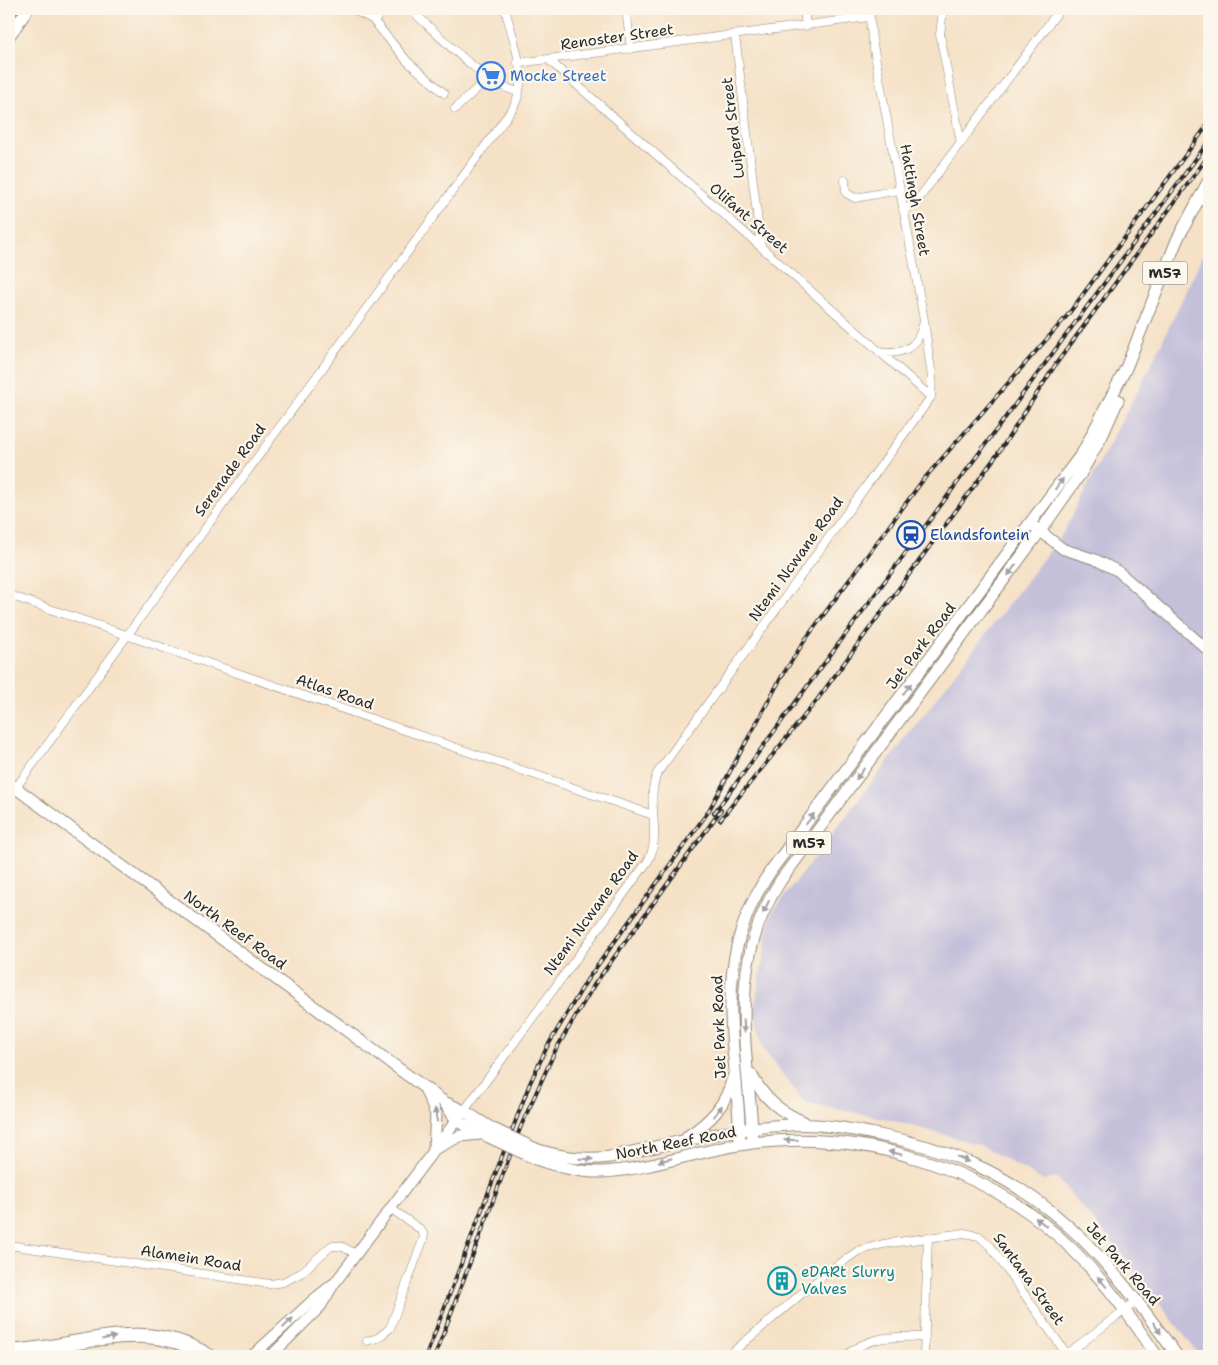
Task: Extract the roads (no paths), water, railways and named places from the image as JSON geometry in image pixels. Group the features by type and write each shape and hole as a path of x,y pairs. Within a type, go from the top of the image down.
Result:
{"highway":[{"path":"9,1352 132,1335 170,1338 184,1342 209,1356"}],"main road":[{"path":"9,13 12,9"},
{"path":"9,36 28,9"},
{"name":"Jet Park Road","path":"740,1144 730,990 732,963 744,918 755,894 1030,524 1091,436 1126,368 1180,235 1209,180"},
{"name":"Jet Park Road","path":"1158,1356 1126,1310 1073,1249 1040,1221 1004,1198 961,1175 917,1158 871,1147 825,1141 787,1140 754,1143 743,996 745,975 756,930 772,895 898,720 1040,531 1081,473 1106,428 1180,246 1209,188"},
{"path":"1030,524 1063,549 1094,558 1118,571 1208,649"},
{"name":"North Reef Road","path":"11,790 444,1102 464,1111 487,1133"},
{"path":"682,1140 702,1127 717,1112 726,1098 735,1068"},
{"path":"748,1068 761,1092 773,1105 810,1125"},
{"path":"422,1085 434,1104 436,1114 434,1149 460,1136 487,1133"},
{"name":"North Reef Road","path":"444,1102 457,1121 566,1168 600,1172 624,1170 740,1144 754,1143"},
{"name":"Ntemi Ncwane Road","path":"271,1356 321,1306 356,1254 464,1111"},
{"name":"Jet Park Road","path":"753,1128 810,1125 904,1139 942,1151 990,1172 1034,1198 1067,1222 1093,1247 1138,1300 1177,1356"},
{"name":"North Reef Road","path":"537,1154 588,1159 610,1157 682,1140 753,1128"},
{"name":"Ntemi Ncwane Road","path":"252,1356 312,1300 334,1284"}],"street":[{"path":"352,9 374,21 408,62 444,93"},
{"path":"374,21 385,9"},
{"path":"410,9 488,78 506,89 519,92 520,75 518,63 505,9"},
{"path":"626,9 631,49"},
{"path":"804,9 806,26"},
{"path":"943,9 940,35 962,143"},
{"path":"903,210 914,206 1060,9"},
{"name":"Renoster Street","path":"518,63 550,61 806,26 869,13"},
{"name":"Hattingh Street","path":"869,13 899,190 924,320 932,378 931,397"},
{"name":"Luiperd Street","path":"735,35 761,247"},
{"name":"Olifant Street","path":"550,61 931,397"},
{"path":"455,109 488,78"},
{"name":"Serenade Road","path":"11,790 512,108 519,92"},
{"path":"845,180 846,194 851,198 899,190"},
{"path":"880,353 896,354 908,350 918,339 924,320"},
{"name":"Ntemi Ncwane Road","path":"464,1111 648,861 654,843 652,792 658,772 931,397"},
{"name":"Atlas Road","path":"9,596 530,771 653,815"},
{"path":"367,1341 378,1338 390,1328 424,1235 420,1229 390,1208"},
{"name":"Santana Street","path":"728,1356 848,1256 870,1247 964,1233 974,1234 984,1240 1068,1355"},
{"path":"924,1356 928,1237"},
{"name":"Alamein Road","path":"9,1245 270,1284 283,1282 301,1273 331,1246 342,1246 356,1254"},
{"path":"1068,1355 1138,1300"},
{"path":"845,1356 861,1344 878,1338 925,1337"}],"railway":[{"path":"426,1356 530,1083 547,1047 587,980 708,812 782,676 805,640 923,480 1067,316 1209,123"},
{"path":"714,813 1209,141"},
{"path":"720,820 817,700 999,452 1056,364 1209,155"},
{"path":"435,1356 521,1126 555,1051 594,985 721,810"}],"place":[{"name":"Mocke Street","path":"491,76"},
{"name":"Elandsfontein","path":"911,535"},
{"name":"eDARt Slurry Valves","path":"782,1281"}]}
